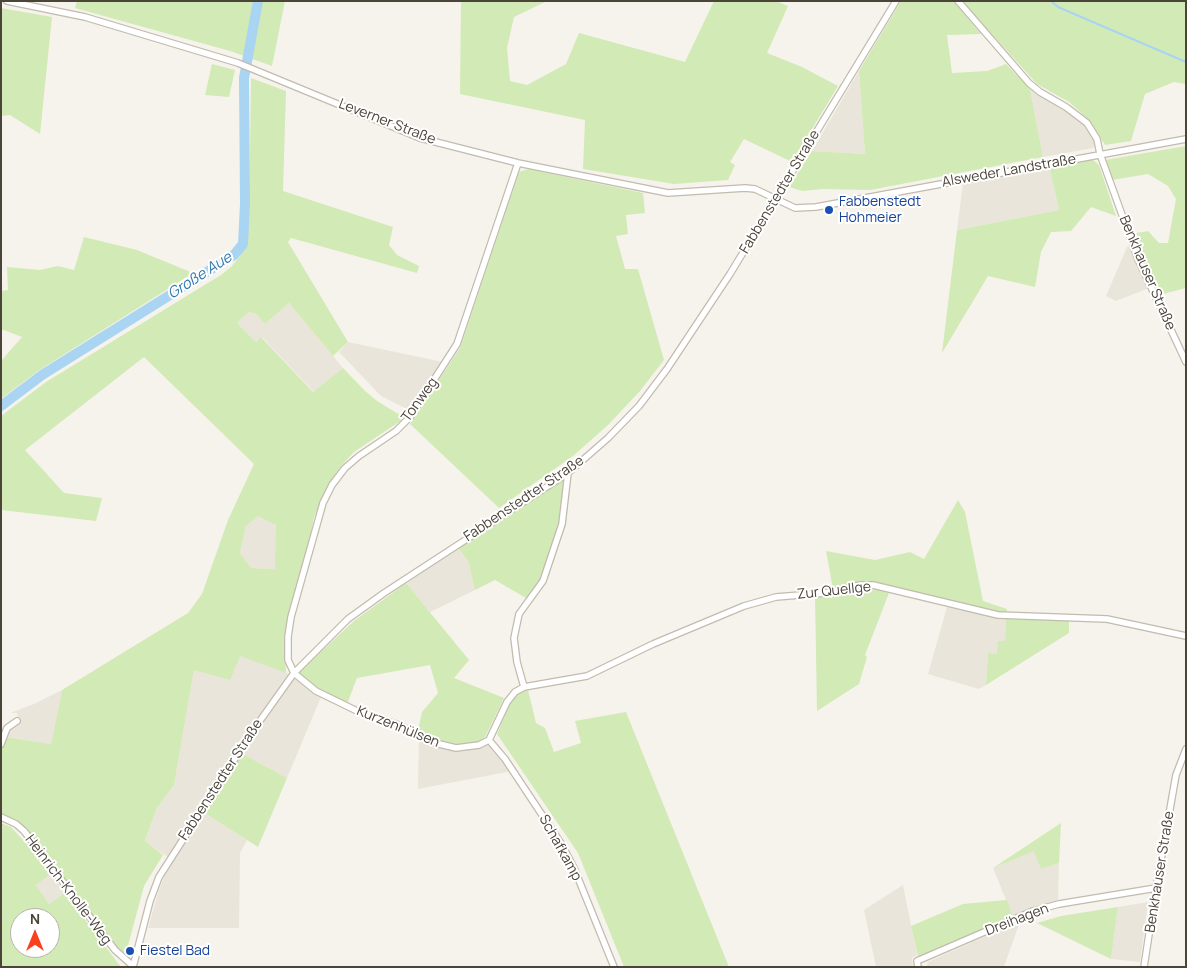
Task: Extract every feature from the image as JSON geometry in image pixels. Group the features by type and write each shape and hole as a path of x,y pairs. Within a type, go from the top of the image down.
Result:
{"street":[{"name":"Leverner Straße","path":"7,1 35,4 128,29 238,63 420,138 518,163 668,193 745,188 755,189 776,199"},
{"name":"Fabbenstedter Straße","path":"133,966 150,901 159,877 252,732 294,673 348,619 384,593 568,473 608,438 639,406 667,370 730,274 896,1"},
{"name":"Benkhauser Straße","path":"958,1 1029,83 1087,123 1097,140 1100,154 1138,259 1186,362"},
{"name":"Alsweder Landstraße","path":"776,199 795,208 816,207 1186,139"},
{"name":"Tonweg","path":"294,673 288,660 288,637 291,617 323,503 332,485 345,468 396,431 410,417 457,344 518,163"},
{"path":"489,740 507,702 515,692 524,687 517,662 514,638 519,614 543,581 562,524 568,473"},
{"name":"Zur Quellge","path":"524,687 587,676 652,644 744,606 776,597 825,593 861,585 873,585 998,615 1107,619 1186,636"},
{"name":"Kurzenhülsen","path":"294,673 316,691 357,711 399,725 435,743 456,748 479,745 489,740"},
{"path":"1,744 6,728 17,721"},
{"name":"Schafkamp","path":"489,740 562,845 574,868 614,967"},
{"name":"Benkhauser Straße","path":"1144,967 1176,775 1186,748"},
{"name":"Heinrich-Knolle-Weg","path":"1,817 16,824 24,831 115,950 133,966"},
{"name":"Dreihagen","path":"918,967 917,961 1033,911 1059,904 1156,888"}],"shaded area":[{"path":"859,71 865,154 812,151"},
{"path":"1030,89 1065,109 1085,124 1096,144 1093,148 1043,157"},
{"path":"1049,166 1059,210 957,230 963,183"},
{"path":"1136,246 1154,286 1116,301 1106,296 1127,247"},
{"path":"289,303 343,368 314,392 262,337 256,342 237,323 249,312 256,314 265,324"},
{"path":"348,342 443,362 411,411 381,396 339,352"},
{"path":"258,515 276,525 276,569 251,568 240,553 246,526"},
{"path":"457,547 468,561 475,590 430,612 406,584"},
{"path":"947,607 1006,619 1005,641 997,654 988,654 986,685 979,689 928,674"},
{"path":"240,655 295,676 321,697 287,778 241,753 203,812 247,840 240,853 239,928 148,928 159,890 165,875 174,861 145,842 157,808 174,785 194,670"},
{"path":"62,690 51,744 5,737 8,729 19,721 17,713 10,713"},
{"path":"419,736 456,750 488,742 512,771 418,789"},
{"path":"1035,850 1041,869 1059,863 1058,901 1013,917 993,868"},
{"path":"51,874 65,893 49,904 36,885"},
{"path":"903,885 917,955 912,958 913,967 876,967 864,910"},
{"path":"1148,902 1140,962 1111,959 1118,907"},
{"path":"1015,923 1019,924 1004,967 927,966 928,962"}],"green space":[{"path":"77,1 285,1 272,66 230,51 75,8"},
{"path":"461,1 547,1 514,17 507,48 510,81 527,85 566,64 579,33 685,62 714,1 776,1 788,6 767,53 802,67 838,86 792,162 744,139 730,162 735,165 728,180 674,184 583,169 585,120 460,94"},
{"path":"901,1 953,1 981,34 947,35 952,73 987,71 1006,64 1030,89 1043,157 870,190 823,189 802,191 789,187 812,151 865,154 859,71"},
{"path":"962,1 1186,1 1186,84 1174,82 1145,94 1131,141 1105,145 1090,121 1069,102 1037,84"},
{"path":"1,8 52,17 40,134 10,115 1,116"},
{"path":"212,64 235,70 229,97 205,95"},
{"path":"251,78 286,91 283,191 393,227 389,245 397,255 419,266 417,273 291,238 288,242 348,342 333,356 289,303 265,324 256,314 249,312 237,323 256,342 261,337 313,392 343,368 377,401 405,418 354,452 329,483 314,517 309,542 289,611 285,636 286,673 240,656 230,680 194,670 174,785 157,808 145,841 163,855 144,886 126,953 118,950 29,833 16,820 1,814 1,749 5,737 51,744 62,690 188,613 202,594 228,520 254,464 144,357 25,450 64,493 102,498 96,521 1,510 1,416 46,382 221,275 240,256 246,242 249,221","holes":["258,516 276,525 275,569 251,568 240,553 246,526"]},
{"path":"1186,146 1186,288 1159,295 1131,234 1148,231 1159,243 1168,243 1176,199 1168,186 1148,174 1112,180 1105,160"},
{"path":"1092,159 1099,165 1116,216 1091,207 1071,231 1051,232 1041,252 1035,287 988,276 942,353 957,230 1059,210 1049,166"},
{"path":"528,169 643,193 645,213 626,215 628,234 616,236 625,269 638,269 664,360 640,391 608,425 573,456 499,508 410,424 460,348 519,172"},
{"path":"84,237 137,250 193,273 38,371 1,399 1,361 22,337 1,329 1,291 8,290 7,267 40,270 58,266 74,270"},
{"path":"564,479 570,481 566,525 545,582 531,601 495,580 475,590 468,561 458,548"},
{"path":"958,500 965,512 983,601 1007,609 1007,613 999,613 874,583 833,589 826,551 875,560 910,552 924,559"},
{"path":"406,583 469,660 454,678 504,698 485,737 478,743 460,745 442,741 418,730 422,712 438,693 430,665 357,678 347,704 317,688 298,673 354,621"},
{"path":"871,588 889,593 865,655 867,657 859,684 817,711 815,597"},
{"path":"1006,619 1069,621 1069,633 986,685 988,653 997,654 998,641 1005,641"},
{"path":"528,690 536,723 545,728 554,752 581,743 575,721 626,712 729,967 624,967 578,853 497,734 512,699"},
{"path":"241,753 287,778 258,847 203,812"},
{"path":"1,823 11,827 51,874 36,885 49,904 65,893 121,967 1,967"},
{"path":"1061,823 1059,863 1041,869 1034,851 993,868"},
{"path":"1007,900 1013,917 918,957 911,926 963,904"},
{"path":"1118,907 1111,959 1037,923 1061,916"}],"waterway":[{"name":"Große Aue","path":"1,406 42,375 234,255 243,244 245,204 244,78 258,1"},
{"path":"1051,1 1058,7 1186,62"}],"place":[{"name":"Fabbenstedt Hohmeier","path":"829,210"},
{"name":"Fiestel Bad","path":"130,951"}]}
